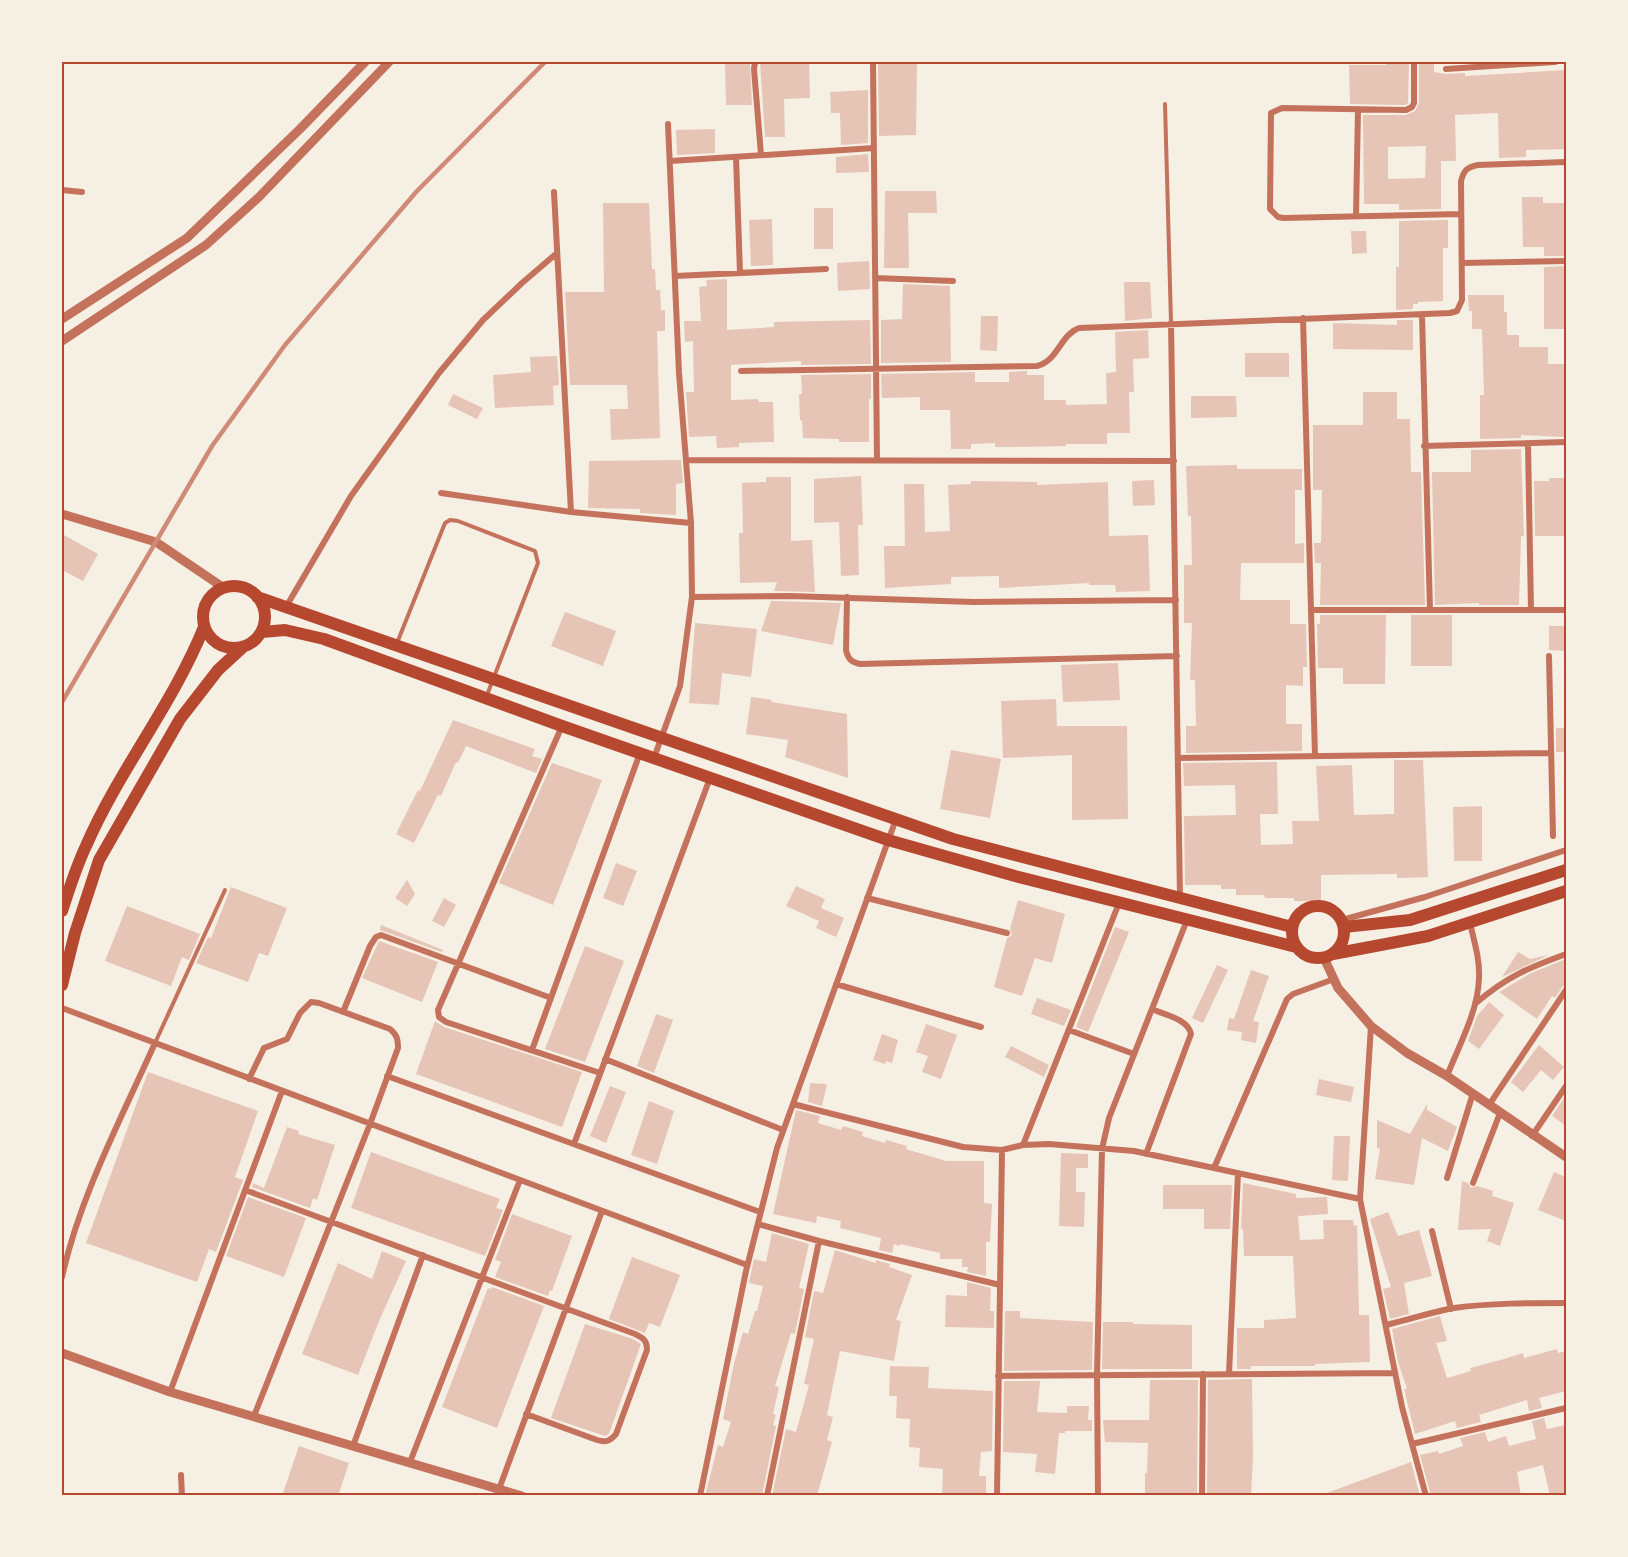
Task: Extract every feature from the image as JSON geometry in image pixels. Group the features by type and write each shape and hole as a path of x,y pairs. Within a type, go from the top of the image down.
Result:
{"main road":[{"path":"243,647 229,648 220,645 210,638 204,627 202,617 206,603 214,593 224,588 237,586 257,597 395,646 953,839 1292,927"},
{"path":"62,985 75,933 99,860 180,718 218,670 262,632 265,620 264,608 257,597"},
{"path":"62,911 86,846 192,657 204,627"},
{"path":"262,632 285,630 324,639 486,699 888,840 1015,876 1296,947"},
{"path":"1343,924 1410,920 1566,870"},
{"path":"1328,956 1341,946 1344,937 1343,924 1333,910 1324,906 1312,906 1303,910 1295,918 1292,938 1301,953 1313,958 1328,956 1428,936 1566,891"}],"street":[{"path":"62,319 187,238 300,129 365,62"},
{"path":"62,340 206,245 259,197 389,62"},
{"path":"755,62 761,155"},
{"path":"873,62 877,460"},
{"path":"1414,62 1412,108 1406,110 1282,108 1271,113 1269,203 1273,214 1283,218 1461,214"},
{"path":"1446,69 1554,62"},
{"path":"1356,216 1358,110"},
{"path":"654,758 680,686 692,597 691,522 668,124"},
{"path":"670,161 874,148"},
{"path":"736,157 740,273"},
{"path":"741,371 1038,366 1050,359 1065,337 1079,328 1450,313 1457,310 1462,300 1461,181 1463,172 1468,167 1478,165 1566,162"},
{"path":"62,190 82,192"},
{"path":"554,192 571,512"},
{"path":"286,607 351,496 439,373 483,320 557,253"},
{"path":"1462,263 1566,261"},
{"path":"675,276 826,269"},
{"path":"875,278 953,281"},
{"path":"1422,315 1430,610"},
{"path":"1303,318 1315,756"},
{"path":"1171,323 1180,899"},
{"path":"1424,446 1566,442"},
{"path":"1528,444 1531,610"},
{"path":"686,460 1174,461"},
{"path":"441,493 571,512 691,522"},
{"path":"62,514 156,542 224,588"},
{"path":"692,597 847,597 973,602 1176,600"},
{"path":"847,597 846,650 852,662 860,664 1177,656"},
{"path":"1311,610 1566,610"},
{"path":"1549,656 1553,836"},
{"path":"562,726 439,1003 439,1017 446,1022 600,1073"},
{"path":"532,1050 640,753"},
{"path":"1178,758 1551,753"},
{"path":"574,1144 711,777"},
{"path":"700,1496 747,1265 777,1148 896,819"},
{"path":"1343,924 1566,850"},
{"path":"867,898 1007,933"},
{"path":"1023,1146 1119,903"},
{"path":"1098,1496 1097,1375 1102,1149 1109,1118 1187,920"},
{"path":"1447,1076 1476,1003 1479,978 1478,954 1470,922"},
{"path":"343,1012 370,946 381,934 551,998"},
{"path":"1476,1003 1498,984 1513,975 1566,954"},
{"path":"1328,956 1338,988 1371,1026 1407,1053 1447,1076 1566,1157"},
{"path":"1214,1168 1287,999 1293,994 1334,979"},
{"path":"836,984 981,1027"},
{"path":"1489,1105 1566,990"},
{"path":"249,1078 264,1048 287,1039 305,1007 311,1002 390,1029 398,1040 398,1048 370,1124 254,1416"},
{"path":"62,1008 747,1265"},
{"path":"1146,1154 1191,1034 1190,1028 1185,1023 1152,1009"},
{"path":"1371,1026 1360,1199 1395,1373 1425,1496"},
{"path":"1069,1030 1134,1054"},
{"path":"62,1277 76,1226 91,1186 155,1043"},
{"path":"605,1059 783,1130"},
{"path":"387,1076 760,1212"},
{"path":"1532,1136 1566,1086"},
{"path":"170,1392 282,1091"},
{"path":"1447,1178 1473,1094"},
{"path":"793,1104 963,1147 1002,1150 1049,1144 1146,1154 1360,1199"},
{"path":"1473,1183 1500,1113"},
{"path":"997,1496 1002,1150"},
{"path":"1229,1374 1238,1173"},
{"path":"410,1462 520,1180"},
{"path":"245,1190 565,1307 643,1337 647,1343 647,1350 616,1434 611,1440 603,1442 526,1414"},
{"path":"498,1489 602,1211"},
{"path":"758,1224 1000,1286"},
{"path":"1432,1231 1451,1309"},
{"path":"767,1496 819,1241"},
{"path":"353,1446 423,1255"},
{"path":"1386,1326 1451,1309 1524,1303 1566,1303"},
{"path":"62,1353 170,1392 522,1496"},
{"path":"998,1376 1395,1373"},
{"path":"1203,1374 1203,1496"},
{"path":"1412,1444 1566,1408"},
{"path":"181,1475 182,1496"}],"lane":[{"path":"1165,104 1171,323"},
{"path":"395,646 445,523 450,520 458,521 535,551 538,562 486,699"},
{"path":"155,1043 225,890"}],"building":[{"path":"750,62 752,105 726,105 725,63"},
{"path":"760,62 809,62 810,98 784,99 785,137 765,137"},
{"path":"878,62 917,62 916,135 879,136"},
{"path":"1386,62 1409,62 1408,103 1405,105 1350,104 1349,65 1386,65"},
{"path":"1419,62 1434,62 1434,72 1465,73 1465,76 1566,70 1566,149 1526,150 1526,157 1499,158 1498,113 1455,115 1456,161 1441,161 1441,209 1399,210 1399,204 1364,204 1363,115 1406,115 1415,111 1419,103","holes":["1426,146 1425,178 1388,179 1388,147"]},
{"path":"868,90 868,143 841,145 840,113 831,113 830,92"},
{"path":"715,129 715,153 677,155 676,130"},
{"path":"868,154 869,172 836,173 836,157"},
{"path":"885,191 936,191 937,213 908,213 909,268 884,268"},
{"path":"1522,197 1543,197 1543,203 1565,203 1565,256 1544,256 1544,247 1523,247"},
{"path":"603,203 649,203 652,269 655,269 656,290 660,290 661,310 665,310 665,331 657,331 660,438 611,440 610,409 628,409 627,385 570,385 565,292 604,292"},
{"path":"814,208 833,208 833,249 814,249"},
{"path":"772,219 773,265 751,266 749,220"},
{"path":"1448,220 1448,248 1443,248 1443,301 1418,302 1418,304 1413,304 1413,309 1396,310 1399,221"},
{"path":"1351,231 1366,231 1367,253 1352,254"},
{"path":"869,261 870,289 838,291 837,263"},
{"path":"1566,266 1566,329 1544,329 1544,267"},
{"path":"727,279 727,330 774,327 774,322 870,320 871,364 801,365 801,361 731,365 731,400 758,399 759,402 773,402 774,442 739,443 739,447 717,448 716,436 689,437 686,392 694,392 693,341 685,342 684,321 701,321 699,287 707,286 706,280"},
{"path":"1124,282 1150,282 1152,318 1125,321"},
{"path":"903,284 950,286 951,362 881,363 881,320 902,319"},
{"path":"1468,295 1504,295 1507,335 1519,335 1519,347 1548,347 1548,364 1566,364 1566,437 1521,435 1521,438 1480,439 1480,395 1484,395 1482,329 1472,329 1472,311 1469,311"},
{"path":"981,316 998,316 997,351 980,350"},
{"path":"1397,320 1413,320 1413,350 1333,349 1333,323 1397,325"},
{"path":"1148,330 1149,358 1133,359 1134,392 1129,392 1130,433 1107,433 1107,444 995,447 995,443 971,444 971,449 951,449 950,410 920,410 920,397 882,398 881,374 975,372 975,382 1009,382 1009,372 1027,371 1027,375 1044,375 1044,400 1066,400 1066,405 1107,404 1106,373 1116,372 1115,332"},
{"path":"1245,353 1289,353 1289,377 1245,377"},
{"path":"557,356 559,385 553,386 554,405 495,408 493,375 531,372 530,357"},
{"path":"871,374 869,442 839,442 839,439 803,438 799,394 802,394 801,375"},
{"path":"1363,392 1397,392 1397,419 1410,419 1411,472 1421,472 1425,605 1320,605 1321,563 1315,563 1314,543 1321,543 1322,490 1313,490 1313,425 1363,425"},
{"path":"453,394 483,408 477,419 448,405"},
{"path":"1191,396 1236,396 1237,417 1191,418"},
{"path":"1521,449 1524,536 1521,536 1519,605 1479,605 1479,603 1435,605 1432,472 1471,472 1471,450"},
{"path":"681,460 683,483 676,484 676,515 640,513 640,509 588,508 589,461"},
{"path":"1237,465 1237,469 1302,469 1302,490 1295,490 1295,544 1304,543 1304,563 1241,563 1240,600 1290,600 1290,624 1306,624 1307,667 1303,667 1303,686 1286,685 1286,724 1302,724 1302,751 1186,753 1186,726 1196,726 1195,680 1190,680 1192,623 1184,623 1184,565 1192,565 1191,516 1188,516 1186,466"},
{"path":"861,476 863,525 858,525 859,575 841,576 839,522 814,523 814,479"},
{"path":"766,477 791,477 791,541 812,540 815,592 774,591 777,582 740,583 739,533 743,533 742,483 766,482"},
{"path":"1549,478 1565,478 1565,536 1535,536 1534,481 1549,481"},
{"path":"1154,480 1155,505 1133,506 1132,481"},
{"path":"971,481 1037,482 1037,485 1108,482 1109,536 1148,535 1150,591 1116,592 1115,585 1089,585 1089,583 999,588 999,576 951,577 951,584 885,588 884,546 905,546 904,484 924,484 925,532 950,531 948,485 971,484"},
{"path":"62,534 98,554 83,581 62,570"},
{"path":"771,601 841,603 833,645 761,631"},
{"path":"565,612 616,631 603,666 551,646"},
{"path":"1320,615 1386,615 1385,684 1343,684 1343,668 1318,668 1317,624 1320,624"},
{"path":"1411,615 1452,615 1452,666 1411,666"},
{"path":"695,623 757,629 751,677 722,673 719,705 689,703"},
{"path":"1549,626 1566,626 1566,651 1549,650"},
{"path":"1118,663 1120,700 1063,702 1061,665"},
{"path":"751,697 847,714 848,778 785,757 788,740 746,734"},
{"path":"1056,699 1057,726 1127,726 1128,819 1072,820 1072,755 1003,758 1001,701"},
{"path":"453,720 535,749 532,756 542,759 536,773 466,746 414,843 396,834 418,790 420,791"},
{"path":"1556,728 1566,728 1566,752 1556,752"},
{"path":"951,750 1001,759 990,818 940,809"},
{"path":"1394,760 1423,760 1428,877 1397,878 1397,874 1321,875 1321,901 1265,898 1264,895 1236,895 1236,889 1221,889 1221,885 1185,885 1184,816 1236,815 1235,785 1184,786 1183,763 1277,762 1278,814 1260,814 1261,845 1293,844 1292,821 1319,821 1316,766 1352,765 1354,815 1394,814"},
{"path":"552,763 602,780 553,905 499,883"},
{"path":"1482,806 1482,861 1454,861 1453,807"},
{"path":"616,863 637,871 623,906 603,898"},
{"path":"407,880 415,894 407,906 395,898"},
{"path":"796,886 825,899 821,908 844,918 836,937 816,928 819,921 786,906"},
{"path":"231,887 287,908 268,956 259,953 248,982 196,963 208,937 211,938"},
{"path":"444,898 456,905 444,927 432,921"},
{"path":"1018,900 1065,914 1052,963 1035,958 1022,996 994,987 1007,938 1012,935 1010,929"},
{"path":"127,906 200,934 189,960 182,957 171,986 105,961"},
{"path":"381,925 443,950 442,952 380,930"},
{"path":"1115,927 1129,932 1088,1032 1076,1027"},
{"path":"379,941 438,962 422,1002 362,978"},
{"path":"585,946 624,961 585,1062 545,1049"},
{"path":"1518,952 1530,959 1549,955 1502,977"},
{"path":"1566,959 1566,985 1555,998 1552,996 1537,1019 1499,992 1531,973"},
{"path":"1217,965 1228,970 1203,1023 1192,1018"},
{"path":"1251,970 1269,976 1253,1021 1259,1022 1256,1043 1241,1040 1242,1032 1227,1030 1229,1018 1234,1019"},
{"path":"1037,998 1071,1010 1064,1026 1031,1014"},
{"path":"1489,1002 1504,1015 1479,1049 1468,1041 1477,1016"},
{"path":"656,1014 673,1020 654,1073 637,1066"},
{"path":"435,1021 444,1027 582,1072 562,1127 416,1074"},
{"path":"926,1024 957,1035 941,1079 922,1072 928,1056 916,1052"},
{"path":"882,1034 898,1040 892,1063 886,1061 885,1064 873,1060"},
{"path":"1539,1045 1564,1067 1553,1080 1541,1070 1523,1092 1511,1082"},
{"path":"1011,1046 1049,1065 1044,1077 1005,1057"},
{"path":"148,1072 258,1111 235,1177 243,1180 216,1252 209,1249 197,1282 86,1243"},
{"path":"1319,1079 1354,1087 1351,1102 1316,1095"},
{"path":"810,1083 827,1084 822,1106 808,1102"},
{"path":"610,1086 626,1092 606,1143 590,1136"},
{"path":"1566,1095 1566,1126 1552,1116"},
{"path":"649,1101 674,1111 657,1164 631,1155"},
{"path":"1427,1104 1427,1110 1457,1127 1448,1151 1422,1138 1414,1185 1375,1179 1380,1149 1377,1148 1377,1120 1410,1134"},
{"path":"796,1110 820,1116 818,1123 841,1130 843,1126 863,1132 862,1136 885,1143 886,1140 907,1146 906,1149 946,1161 984,1161 984,1203 992,1204 990,1242 986,1242 986,1276 967,1272 968,1267 962,1267 962,1259 940,1259 940,1253 900,1244 899,1246 894,1244 892,1253 879,1250 881,1238 840,1228 841,1221 817,1216 816,1223 773,1214"},
{"path":"287,1127 299,1131 298,1134 335,1145 317,1200 313,1198 310,1208 252,1187 253,1183 264,1188"},
{"path":"1334,1136 1350,1136 1348,1181 1332,1180"},
{"path":"371,1152 500,1199 496,1208 503,1210 485,1256 351,1208"},
{"path":"1061,1153 1088,1154 1088,1168 1076,1168 1076,1192 1085,1192 1084,1227 1059,1226"},
{"path":"1554,1172 1566,1177 1566,1221 1538,1210"},
{"path":"1462,1181 1468,1183 1471,1188 1477,1186 1493,1191 1492,1196 1514,1203 1500,1246 1487,1241 1491,1229 1458,1230"},
{"path":"1243,1183 1296,1194 1296,1198 1327,1197 1328,1214 1298,1216 1300,1240 1324,1239 1323,1220 1353,1220 1354,1226 1357,1225 1359,1315 1369,1315 1370,1362 1315,1364 1315,1366 1251,1366 1251,1369 1237,1369 1237,1328 1264,1328 1264,1320 1296,1318 1293,1256 1244,1256 1243,1229 1241,1229"},
{"path":"1163,1185 1232,1185 1230,1229 1204,1229 1204,1209 1163,1209"},
{"path":"248,1197 306,1218 284,1277 226,1256"},
{"path":"1388,1212 1398,1236 1419,1230 1432,1276 1404,1283 1409,1314 1390,1319 1383,1289 1391,1287 1370,1219"},
{"path":"512,1214 572,1236 552,1291 550,1290 548,1296 495,1277 501,1262 495,1260"},
{"path":"772,1233 809,1244 799,1288 804,1289 795,1334 791,1333 775,1386 779,1387 773,1414 776,1415 773,1425 776,1426 762,1496 705,1496 718,1445 723,1447 731,1422 723,1419 734,1363 743,1332 748,1334 755,1311 757,1311 763,1286 749,1283 754,1259 766,1262"},
{"path":"835,1250 876,1263 876,1260 890,1264 889,1267 912,1275 896,1320 901,1321 894,1361 840,1351 827,1415 833,1417 827,1440 832,1442 817,1496 772,1496 786,1429 796,1432 809,1385 804,1384 814,1339 805,1337 814,1291 823,1293"},
{"path":"382,1251 406,1261 358,1375 302,1354 338,1263 372,1279"},
{"path":"632,1257 680,1275 660,1327 649,1323 645,1333 609,1319"},
{"path":"967,1282 991,1288 990,1311 994,1311 994,1328 945,1327 946,1295 967,1296"},
{"path":"492,1287 544,1306 497,1428 442,1407 488,1288"},
{"path":"1005,1311 1020,1311 1020,1318 1093,1322 1092,1370 1004,1371"},
{"path":"1440,1316 1447,1341 1436,1343 1447,1378 1471,1371 1470,1368 1523,1353 1524,1358 1557,1349 1558,1353 1566,1351 1566,1391 1539,1398 1542,1408 1529,1411 1527,1400 1479,1415 1481,1422 1457,1428 1455,1421 1415,1434 1404,1389 1407,1389 1398,1362 1392,1329"},
{"path":"1103,1322 1192,1325 1192,1369 1102,1369"},
{"path":"585,1324 633,1339 641,1344 609,1434 605,1436 551,1418"},
{"path":"890,1366 929,1367 928,1388 993,1391 992,1451 981,1452 979,1476 986,1476 986,1496 942,1496 943,1469 919,1467 920,1448 909,1447 910,1419 896,1418 897,1396 889,1396"},
{"path":"1252,1379 1251,1496 1207,1496 1208,1380"},
{"path":"1150,1380 1198,1380 1197,1496 1145,1496 1148,1443 1105,1442 1103,1420 1149,1420"},
{"path":"1004,1381 1040,1381 1037,1412 1067,1413 1067,1406 1089,1406 1088,1420 1092,1420 1092,1431 1059,1433 1055,1474 1035,1472 1037,1454 1003,1452"},
{"path":"1544,1418 1547,1429 1566,1425 1566,1496 1550,1496 1543,1465 1517,1472 1521,1496 1431,1496 1420,1455 1438,1451 1439,1454 1463,1446 1460,1438 1485,1432 1488,1442 1506,1436 1509,1446 1536,1439 1532,1421"},
{"path":"299,1446 349,1463 338,1496 282,1496"},
{"path":"1411,1462 1420,1496 1325,1496 1324,1494"}],"railway":[{"path":"62,702 212,446 285,345 417,191 545,62"}]}
